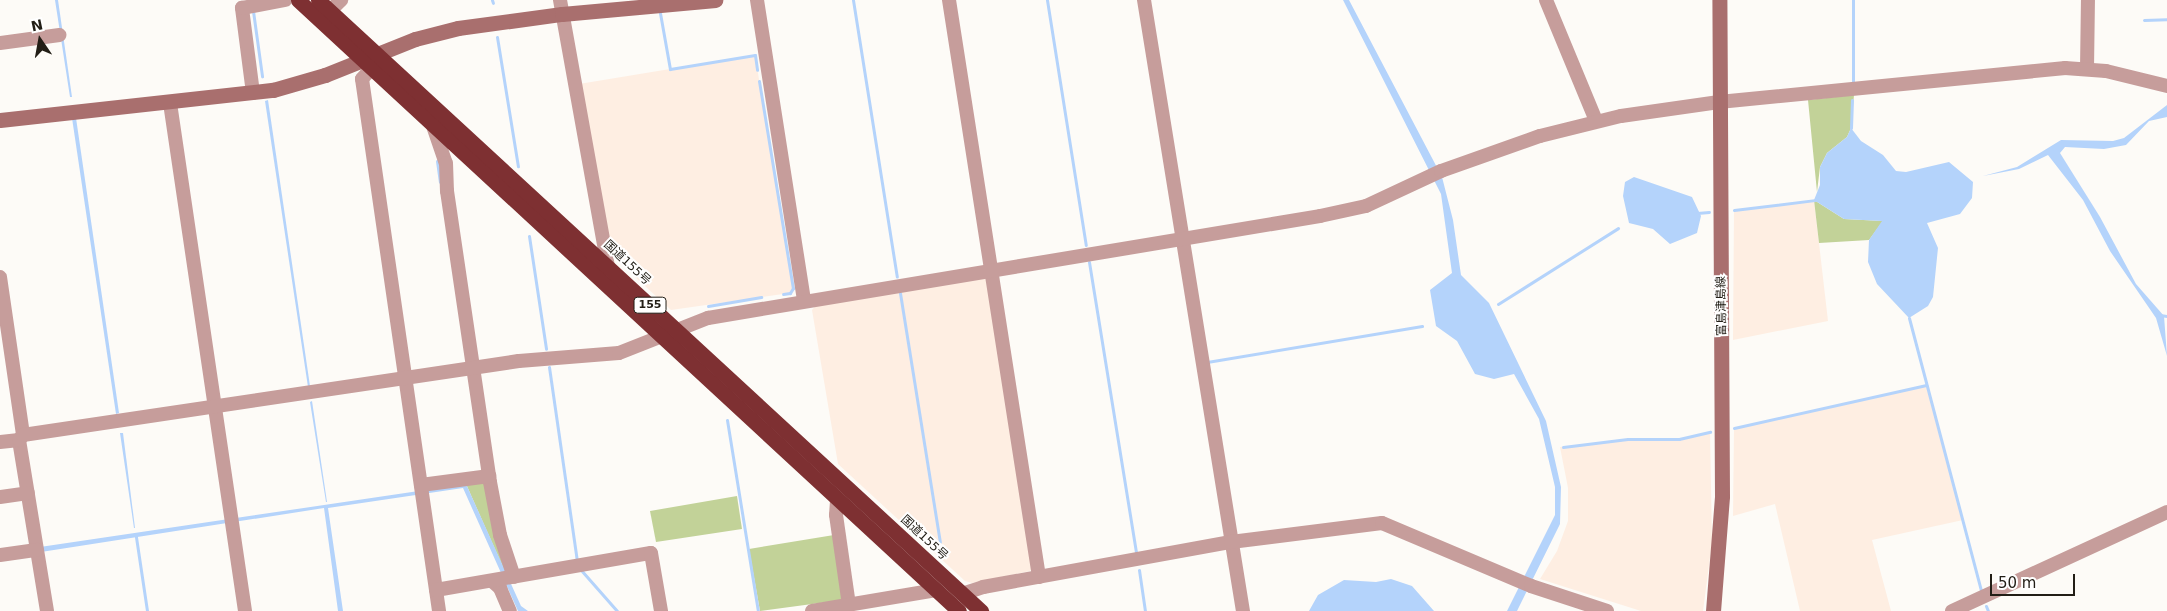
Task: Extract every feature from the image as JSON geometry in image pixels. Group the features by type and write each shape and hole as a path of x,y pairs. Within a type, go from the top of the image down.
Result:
{"highway":[{"name":"155","path":"298,0 365,65 959,611"},
{"name":"国道155号","path":"318,0 981,611"}],"street":[{"path":"253,93 242,8 286,0"},
{"path":"330,11 341,0"},
{"path":"439,611 362,78 365,65 375,54 415,39 458,28 561,7 716,0"},
{"path":"757,0 804,300"},
{"path":"949,0 1039,577"},
{"path":"1144,0 1242,611"},
{"path":"1546,0 1596,121"},
{"name":"富島津島線","path":"1713,611 1722,496 1719,0"},
{"path":"2087,69 2088,0"},
{"path":"561,7 608,266"},
{"path":"0,44 59,35"},
{"path":"0,120 253,93 365,65"},
{"path":"0,442 21,437 473,368 618,353 679,332 708,318 804,300 1366,206 1436,174 1540,136 1596,121 1719,102 2065,68 2087,69 2167,86"},
{"path":"170,103 245,611"},
{"path":"433,126 446,163 447,191 489,476 500,535 504,579 500,588 510,611"},
{"path":"0,277 28,493 47,611"},
{"path":"421,490 489,476"},
{"path":"0,497 28,493"},
{"path":"838,501 836,515 849,605"},
{"path":"1952,611 2167,512"},
{"path":"962,594 1039,577 1232,542 1382,523 1525,584 1607,611"},
{"path":"0,555 37,550"},
{"path":"436,590 650,553 660,611"},
{"path":"812,611 936,590"}],"shaded area":[{"path":"755,55 793,288 790,293 671,310 607,251 579,84"},
{"path":"1814,200 1828,321 1733,340 1734,210"},
{"path":"984,277 989,280 1034,565 1030,571 972,583 965,581 838,464 812,310 817,304"},
{"path":"1926,385 1963,520 1872,540 1891,611 1800,611 1775,504 1733,516 1734,428"},
{"path":"1710,432 1712,542 1703,611 1641,611 1540,579 1557,551 1568,521 1568,488 1560,447 1628,439 1679,439"}],"green space":[{"path":"1854,95 1851,128 1847,137 1827,153 1820,167 1817,192 1808,100"},
{"path":"1814,200 1844,219 1883,221 1869,240 1819,243"},
{"path":"486,479 506,574 466,484"},
{"path":"737,496 742,529 656,542 650,511"},
{"path":"834,535 842,600 760,611 749,549"}],"water":[{"path":"55,0 58,0 72,97 70,97"},
{"path":"1343,0 1349,0 1442,177 1453,220 1461,275 1489,303 1546,421 1561,487 1560,524 1517,611 1507,611 1555,515 1555,487 1539,419 1514,374 1494,379 1475,374 1457,341 1436,326 1430,290 1452,273 1441,194"},
{"path":"268,100 310,386 308,387 265,101"},
{"path":"2167,105 2167,117 2149,121 2126,145 2104,149 2065,147 2060,153 2100,217 2136,284 2164,316 2167,356 2156,318 2110,251 2083,200 2048,155 2019,169 1983,176 2017,167 2061,140 2113,141 2124,138"},
{"path":"72,118 76,118 119,413 116,414"},
{"path":"1851,128 1861,141 1883,155 1896,171 1906,172 1949,162 1973,182 1972,198 1960,214 1927,223 1938,248 1933,297 1928,306 1909,318 1877,284 1868,262 1869,240 1882,221 1844,219 1814,200 1820,185 1820,167 1827,153 1847,137"},
{"path":"1634,177 1692,197 1701,216 1697,233 1670,244 1653,229 1629,223 1623,196 1625,182"},
{"path":"312,401 327,502 310,402"},
{"path":"120,433 123,433 135,528 134,528"},
{"path":"466,484 521,606 528,611 518,611 463,488 328,508 343,611 338,611 324,508 41,552 40,547"},
{"path":"1391,579 1412,586 1434,611 1309,611 1318,595 1344,580 1376,582"}],"waterway":[{"path":"853,0 897,277"},
{"path":"1047,0 1086,245"},
{"path":"1853,0 1853,82"},
{"path":"253,11 262,76"},
{"path":"660,13 670,69 755,55 757,70"},
{"path":"2144,20 2167,19"},
{"path":"497,37 518,166"},
{"path":"759,81 793,288 790,293 783,294"},
{"path":"1851,128 1852,100"},
{"path":"437,161 440,182"},
{"path":"1734,210 1816,200"},
{"path":"1697,213 1709,212"},
{"path":"1498,304 1618,228"},
{"path":"529,236 546,349"},
{"path":"1089,262 1136,553"},
{"path":"900,293 940,542"},
{"path":"708,306 761,297"},
{"path":"2160,315 2167,316"},
{"path":"1909,318 1981,591"},
{"path":"1207,362 1422,326"},
{"path":"549,367 577,562"},
{"path":"1734,428 1926,385"},
{"path":"727,420 758,611"},
{"path":"1563,447 1628,439 1679,439 1710,432"},
{"path":"136,537 147,611"},
{"path":"581,570 617,611"},
{"path":"1139,570 1145,611"},
{"path":"1986,606 1988,611"}]}
